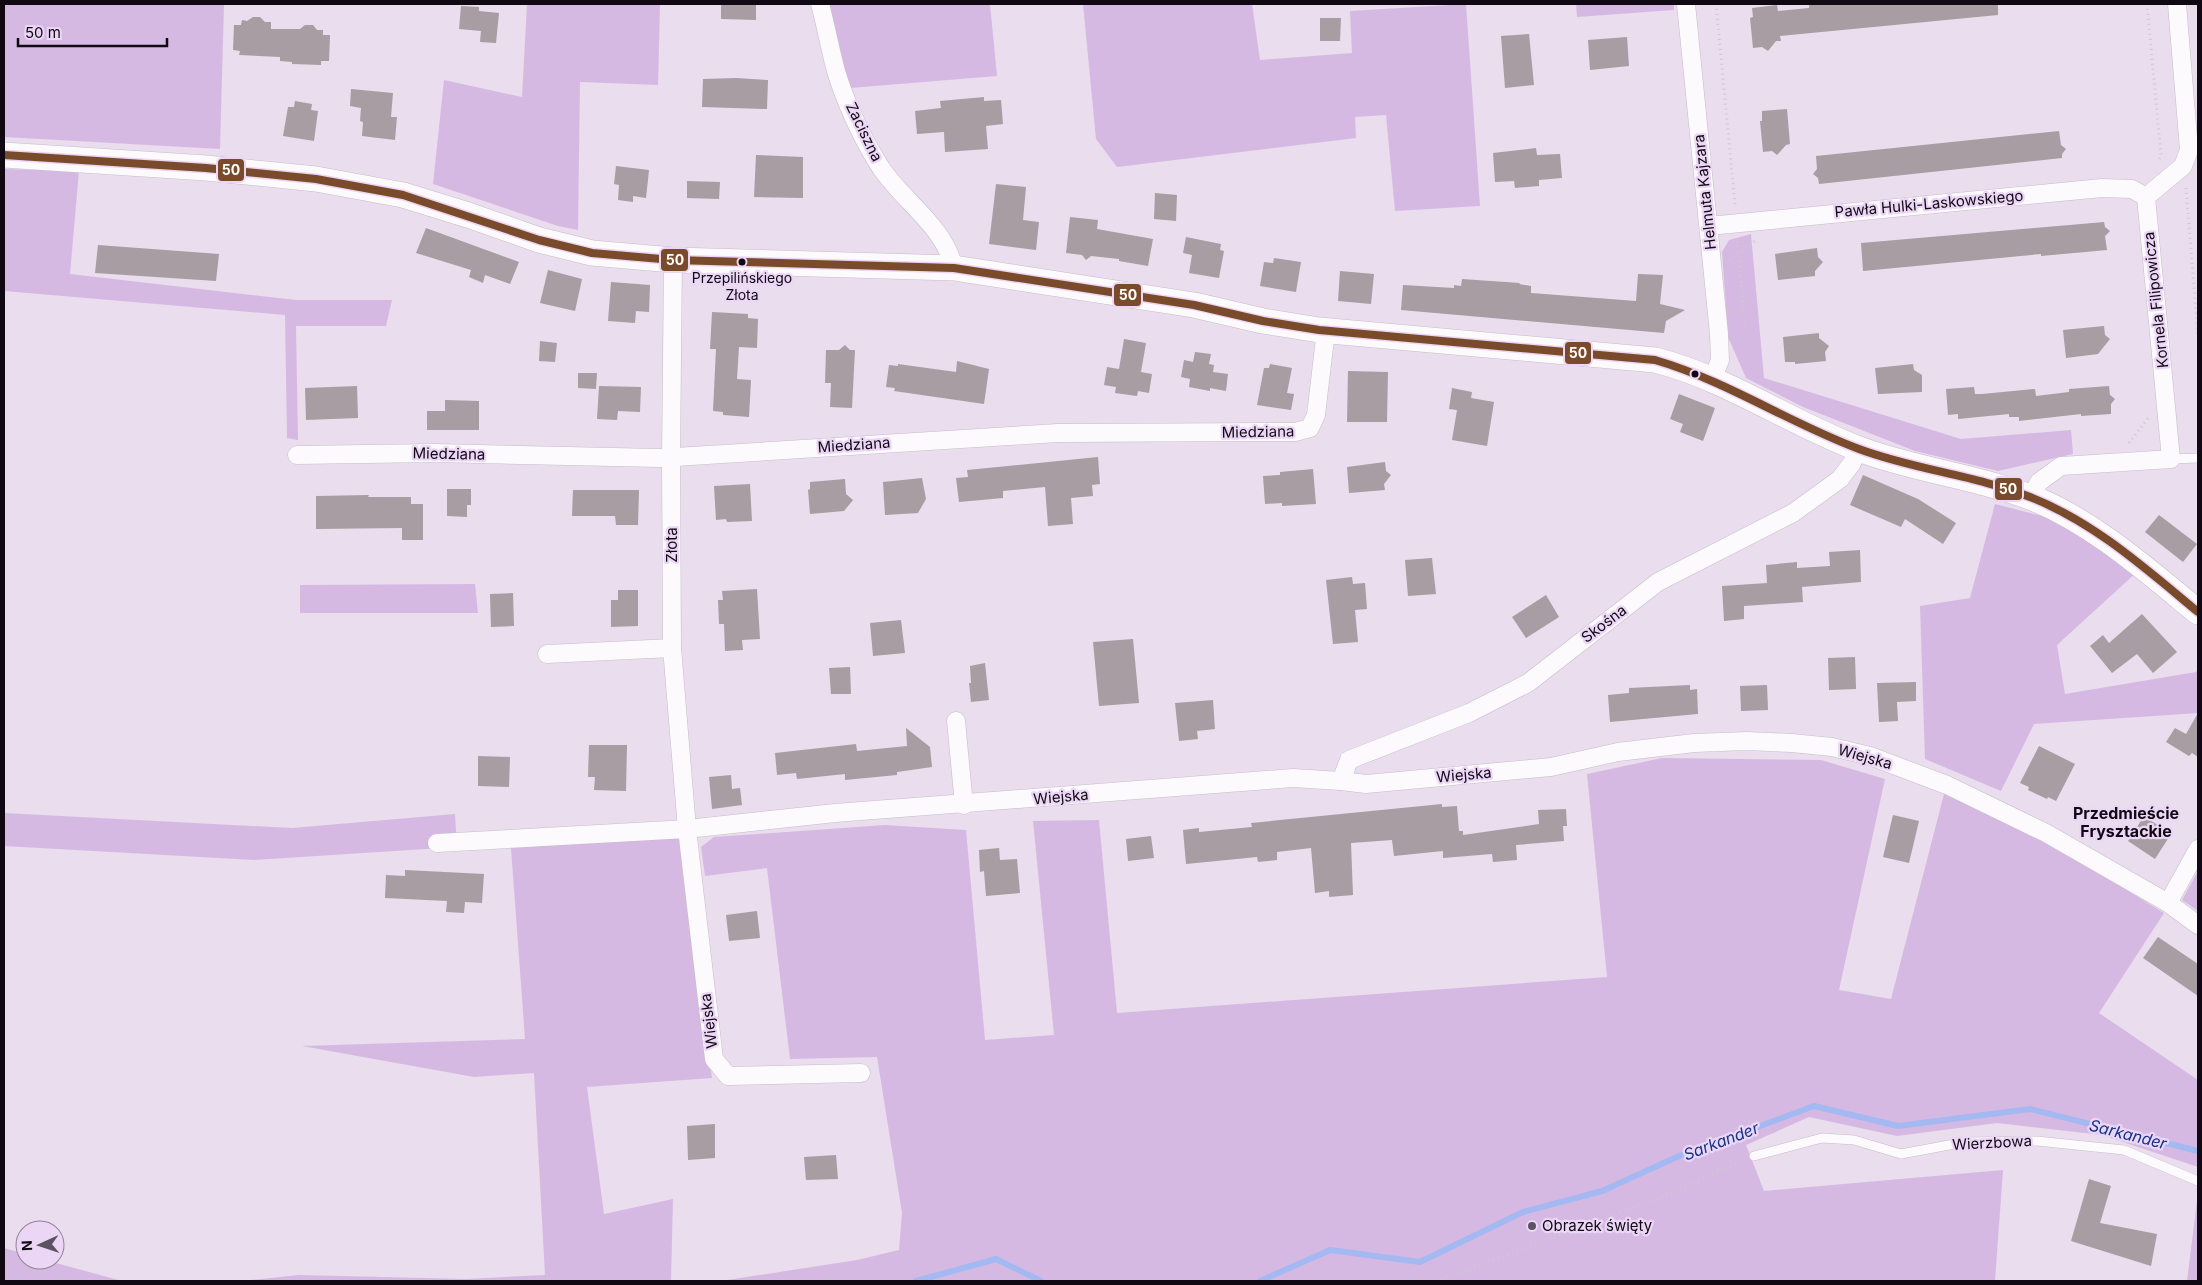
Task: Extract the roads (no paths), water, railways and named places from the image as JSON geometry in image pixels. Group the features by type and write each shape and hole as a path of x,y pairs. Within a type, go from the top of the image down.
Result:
{"street":[{"name":"Zaciszna","path":"820,4 837,72 862,135 882,169 943,239 951,253 954,268"},
{"name":"Helmuta Kajzara","path":"1686,4 1709,226 1720,360 1712,380"},
{"path":"2146,198 2183,166 2189,150 2177,4"},
{"path":"4,155 206,168 316,179 403,195 468,214 539,240 592,253 673,260 954,268 1194,304 1263,321 1326,330 1655,360 1681,367 1712,380 1858,449 2031,498 2081,524 2139,563 2198,612"},
{"name":"Pawła Hulki-Laskowskiego","path":"1709,226 2102,188 2132,189 2146,198"},
{"name":"Kornela Filipowicza","path":"2146,198 2172,459"},
{"name":"Złota","path":"673,260 672,648 687,828"},
{"name":"Miedziana","path":"298,455 435,453 659,458 1058,433 1295,432 1310,428 1316,415 1326,330"},
{"name":"Skośna","path":"1341,780 1349,760 1469,713 1528,683 1658,582 1793,512 1840,479 1852,463 1858,449"},
{"path":"2031,498 2039,482 2061,466 2172,459"},
{"path":"547,654 672,648"},
{"path":"956,721 964,805"},
{"name":"Wiejska","path":"437,843 687,828 835,813 964,805 1293,778 1341,780 1366,784 1551,767 1618,752 1694,743 1756,742 1832,748 1870,756 1947,785 2046,833 2168,903 2198,925"},
{"name":"Wiejska","path":"687,828 714,1059 728,1076 861,1073"},
{"path":"2168,903 2198,849"}],"lane":[{"path":"2172,459 2198,458"},
{"name":"Wierzbowa","path":"1754,1156 1822,1138 1854,1140 1901,1154 1966,1142 2037,1141 2124,1150 2198,1181"}],"waterway":[{"name":"Sarkander","path":"1260,1281 1330,1250 1420,1262 1523,1212 1602,1191 1679,1156 1814,1106 1898,1126 2030,1109 2198,1151"},
{"name":"Sarkander","path":"916,1281 996,1259 1041,1281"}],"place":[{"name":"Przepilińskiego Złota","path":"742,262"},
{"name":"Obrazek święty","path":"1532,1226"}],"district":[{"name":"Przedmieście Frysztackie","path":"2126,822"}]}
